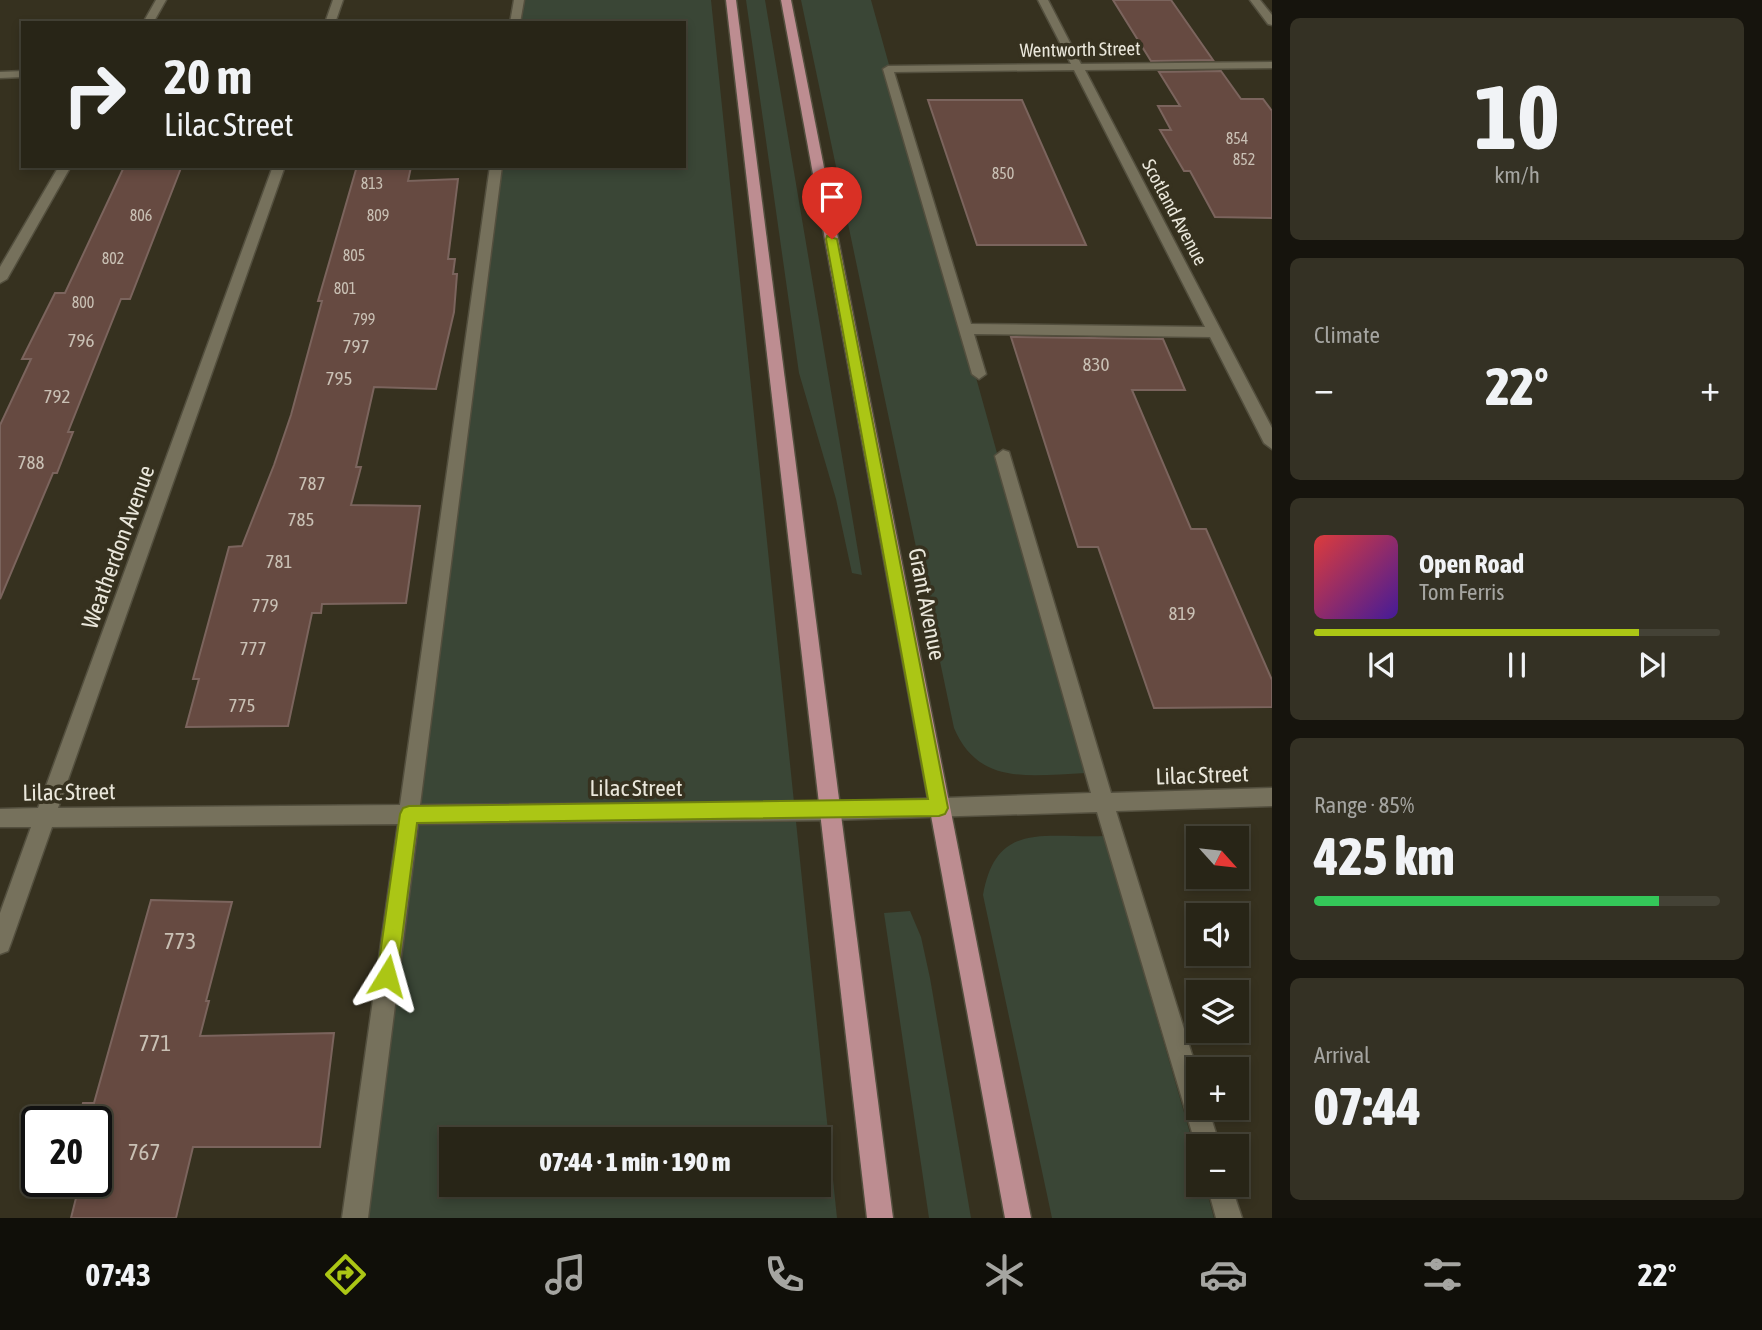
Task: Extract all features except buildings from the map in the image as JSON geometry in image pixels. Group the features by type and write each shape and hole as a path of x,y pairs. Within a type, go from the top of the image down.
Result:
{"main road":[{"path":"731,0 880,1218"},
{"name":"Grant Avenue","path":"786,0 1018,1218"}],"street":[{"path":"149,21 161,0"},
{"path":"331,21 338,0"},
{"path":"515,21 519,0"},
{"name":"Scotland Avenue","path":"1043,0 1272,443"},
{"path":"1255,0 1272,22"},
{"name":"Wentworth Street","path":"965,328 888,69 1272,65"},
{"path":"0,75 21,74"},
{"path":"0,279 64,168"},
{"name":"Weatherdon Avenue","path":"0,943 278,168"},
{"path":"355,1218 496,168"},
{"path":"979,374 965,328 1215,332"},
{"path":"1003,456 1204,1134"},
{"name":"Lilac Street","path":"0,818 829,811 1272,797"},
{"path":"1223,1197 1229,1218"}],"green space":[{"path":"520,0 711,0 828,1127 439,1127 439,1197 831,1197 831,1160 837,1218 355,1218 496,168 686,168 686,21 517,21"},
{"path":"746,0 765,0 862,575 852,573 836,499 799,373"},
{"path":"801,0 871,0 1086,773 1027,775 993,769 978,760 965,747 954,728"},
{"path":"1042,836 1104,836 1190,1134 1186,1134 1186,1197 1208,1197 1214,1218 1052,1218 983,895 989,871 999,855 1011,844"},
{"path":"910,911 921,937 930,978 971,1218 929,1218 884,913"}],"route":[{"path":"387,976 409,814 939,808 832,239"}]}
